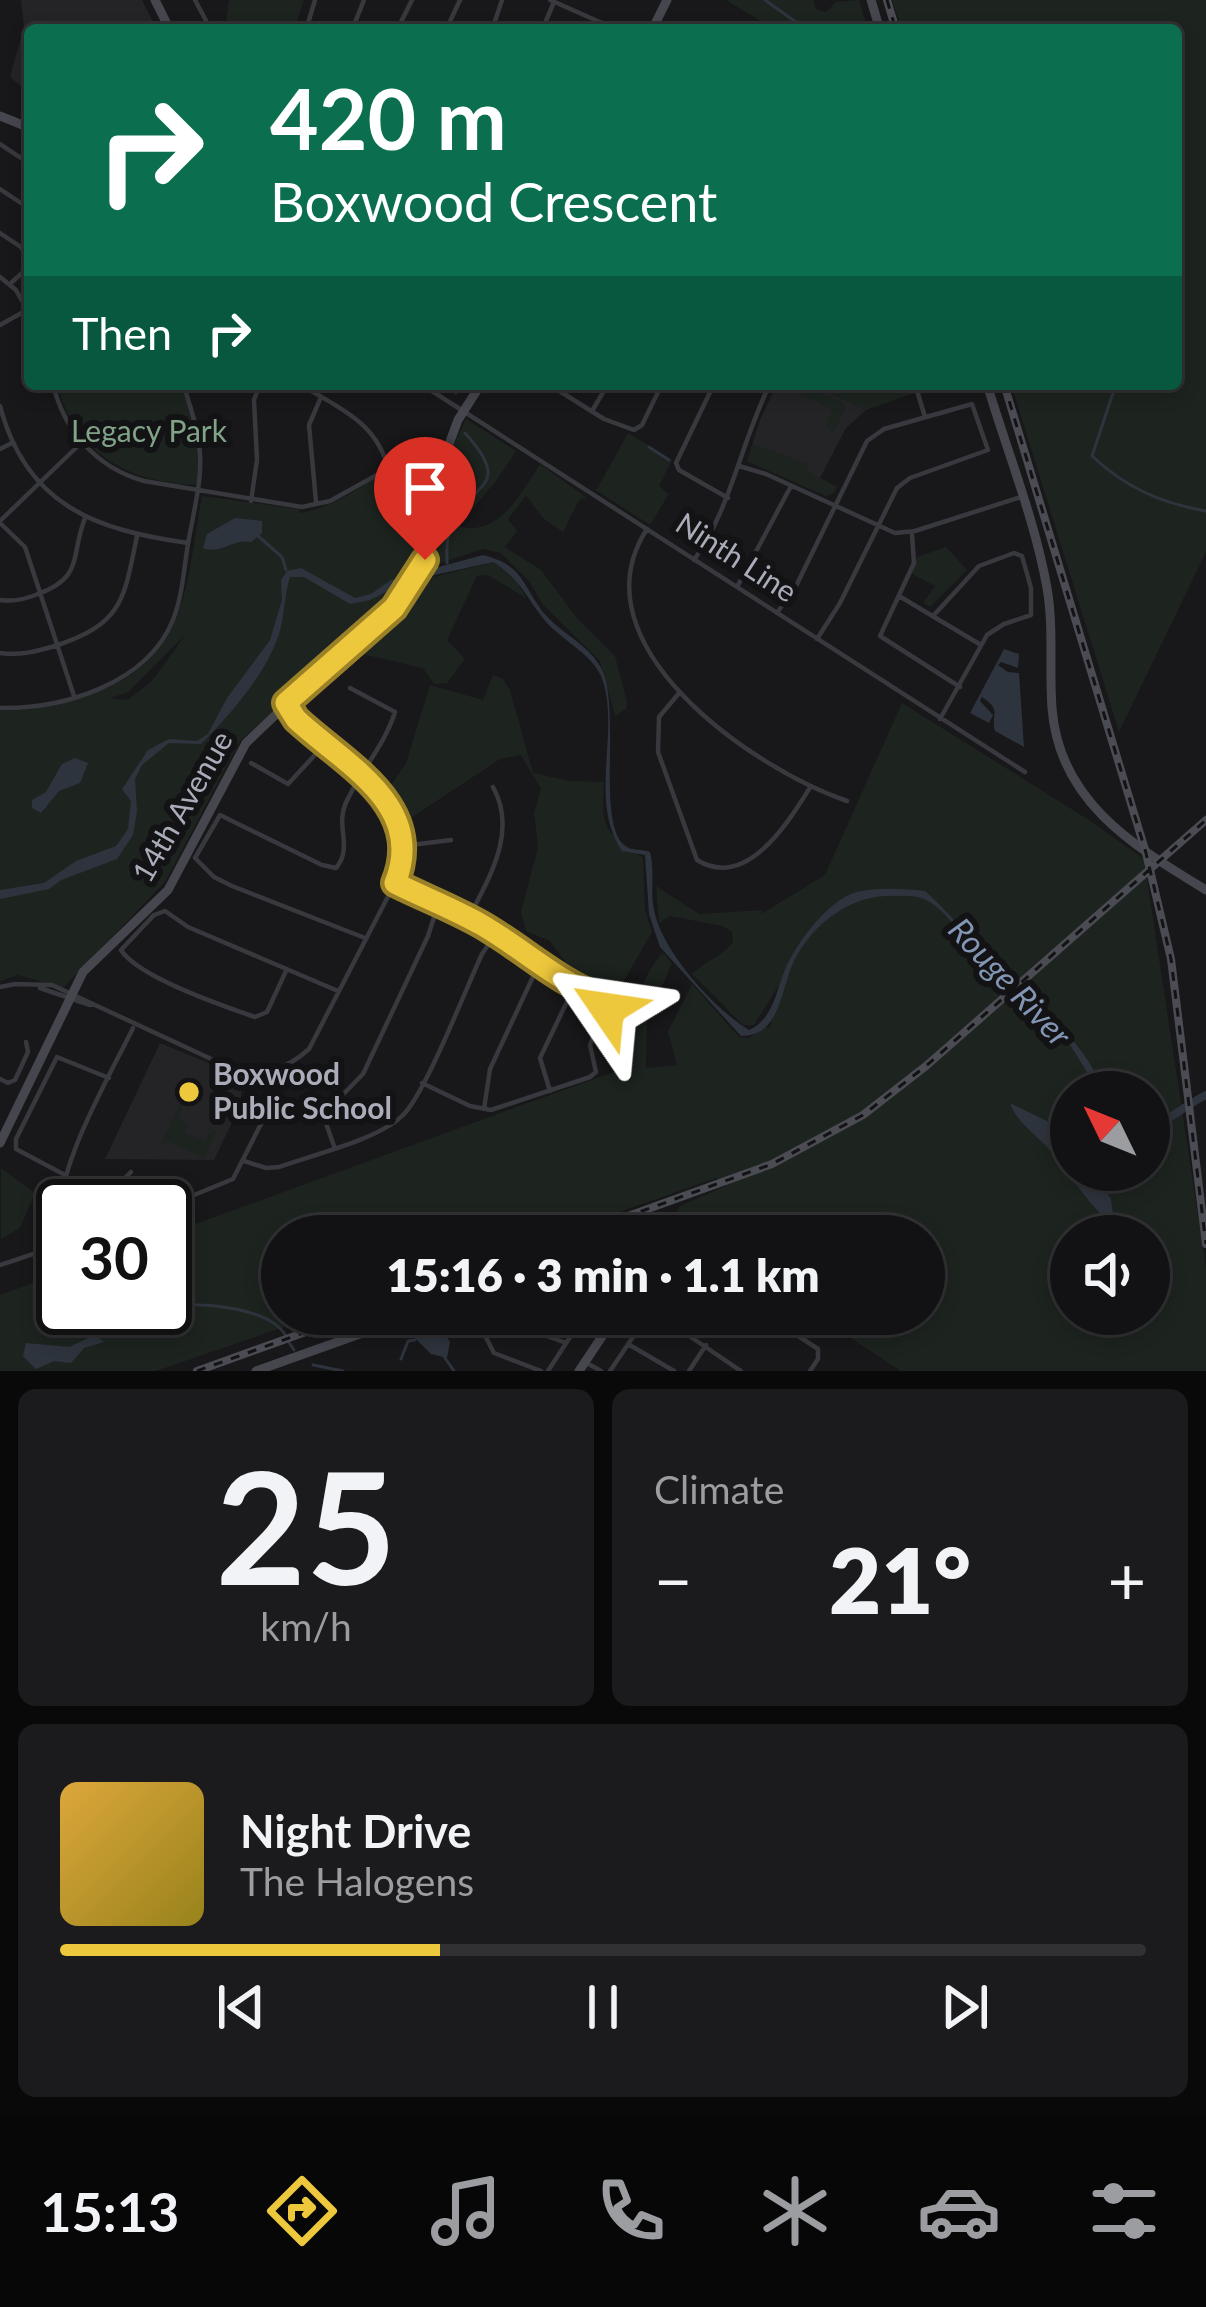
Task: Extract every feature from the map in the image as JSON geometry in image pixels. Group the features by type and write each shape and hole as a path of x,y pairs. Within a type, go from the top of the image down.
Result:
{"main road":[{"name":"14th Avenue","path":"0,1143 69,996 97,956 168,890 240,752 286,703 386,616 410,587 425,560 436,473 477,390"},
{"path":"989,390 1048,595 1057,739 1077,786 1097,814 1135,846 1206,890"},
{"path":"256,1371 357,1335"},
{"path":"582,1366 603,1335"}],"street":[{"path":"553,0 605,24"},
{"path":"594,24 596,20"},
{"path":"0,233 24,253"},
{"path":"11,284 24,270"},
{"path":"0,277 24,304"},
{"path":"55,390 81,442 105,463 134,478 283,507 317,505 341,496 388,467 407,465 436,473"},
{"path":"0,708 33,707 119,679 157,646 176,613 203,450 185,390"},
{"path":"251,501 258,390"},
{"path":"309,390 376,436 388,467"},
{"name":"Ninth Line","path":"432,390 1024,772"},
{"path":"560,390 610,423 637,430 659,390"},
{"path":"592,411 604,390"},
{"path":"711,390 676,463 679,470 728,498"},
{"path":"694,560 728,498 753,418 767,390"},
{"path":"917,390 925,417"},
{"path":"317,505 309,425 321,398"},
{"path":"777,614 867,441 884,429 972,404 988,450 904,481 892,495 840,603 817,639"},
{"path":"0,406 11,443 38,481 85,518 136,536 188,543"},
{"path":"74,696 25,547 0,522 81,442"},
{"path":"0,449 11,443"},
{"path":"739,466 876,527 911,532 1021,496"},
{"path":"736,587 790,486"},
{"path":"0,600 20,600 58,587 68,578 85,518"},
{"path":"646,529 628,569 629,606 647,652 712,722 743,745 811,786 847,800"},
{"path":"911,532 914,563 882,639 960,687"},
{"path":"0,653 36,652 90,633 112,616 124,596 136,536"},
{"path":"933,616 980,566 1018,553 1028,576 1033,612 996,628 981,645 940,719"},
{"path":"899,596 981,645"},
{"path":"350,688 394,712 344,808 345,850 336,868 220,815 195,858 214,877 232,886 365,938"},
{"path":"681,691 659,717 658,752 697,860 710,867 729,867 758,853 781,832 811,786"},
{"path":"0,987 52,985 235,1070 266,1072 292,1063 309,1049 395,883 403,846 390,804 296,719 286,703"},
{"path":"251,763 288,784 325,744"},
{"path":"467,919 499,856 502,804 493,787"},
{"path":"403,846 451,840"},
{"path":"395,883 467,919 538,966 608,1002 590,1045 596,1072 590,1077 507,1108 484,1109 422,1083"},
{"path":"334,1146 323,1115 354,1087 368,1064 428,936 438,904"},
{"path":"286,971 267,1012 255,1018 144,969 121,950 154,915 165,911 188,927 340,991"},
{"path":"244,1161 279,1167 381,1130 401,1117 495,935"},
{"path":"484,1109 490,1069 538,966"},
{"path":"550,1091 541,1058 574,987"},
{"path":"63,1179 134,1026"},
{"path":"0,1079 15,1080 28,1052 26,1042"},
{"path":"64,1175 23,1155 16,1149 16,1139 57,1058 110,1078"},
{"path":"192,1197 227,1183 244,1161 270,1102 266,1072"},
{"path":"124,1179 131,1172"},
{"path":"0,1264 36,1253"},
{"path":"485,1335 494,1353 545,1371 572,1335"},
{"path":"545,1335 567,1343"},
{"path":"610,1371 634,1335"},
{"path":"690,1335 741,1371"},
{"path":"797,1335 818,1349 810,1371"},
{"path":"628,1344 674,1371"},
{"path":"689,1371 706,1345"},
{"path":"582,1366 601,1371"}],"shaded area":[{"path":"21,0 142,0 154,24 24,24"},
{"path":"24,27 24,89 10,77"},
{"path":"774,390 824,390 866,410 846,428 820,478 837,487 826,496 747,461"},
{"name":"Boxwood Public School","path":"160,1043 243,1077 240,1106 214,1160 105,1159"}],"green space":[{"path":"229,0 304,0 296,24 226,24"},
{"path":"726,0 813,0 816,9 826,12 836,2 859,0 866,24 765,24"},
{"path":"892,0 1206,0 1206,552 1119,732 1013,390 1182,390 1182,24 900,24"},
{"name":"Legacy Park","path":"59,390 183,390 202,449 198,484 142,476 108,460 82,435"},
{"path":"816,390 847,405 833,432 826,426 832,410 797,392"},
{"path":"824,390 914,390 915,393 866,410"},
{"path":"466,419 516,451 458,526 485,526 497,520 540,464 587,498 579,500 563,532 544,519 526,496 508,519 517,531 505,547 541,570 577,618 615,656 627,702 626,709 615,716 600,661 543,605 529,581 501,553 483,549 428,567 438,531 446,460"},
{"path":"628,433 672,460 659,486 669,494 650,525 594,489"},
{"path":"753,444 809,464 806,470 837,487 835,492 826,496 747,461"},
{"path":"381,473 388,480 381,506 425,528 423,552 406,585 382,614 240,741 165,882 63,988 18,975 0,981 0,711 82,697 117,683 144,665 176,620 202,496 300,513 333,503","holes":["186,634 151,682 127,700 111,698 128,692"]},
{"path":"946,547 967,570 930,607 923,603 935,586 912,574 917,557"},
{"path":"493,562 515,579 527,599 488,575 477,576 447,640 465,659 447,683 434,684 423,668 362,654 353,665 340,658 412,604 422,580"},
{"path":"493,675 503,679 510,690 533,773 604,782 608,828 643,858 645,910 652,932 619,989 577,978 550,941 526,931 521,912 538,847 534,813 541,789 521,755 500,759 408,820 389,788 406,763 430,685 483,700"},
{"path":"902,703 1144,859 1206,1268 1206,1371 901,1371 846,1335 945,1335 945,1215 676,1215 680,1206 726,1186 716,1178 611,1215 261,1215 261,1335 156,1371 0,1371 0,1295 36,1282 36,1335 192,1335 192,1225 619,1070 624,1028 643,983 663,953 672,963 647,1022 646,1068 677,1065 668,1032 692,984 739,1037 749,1038 763,1026 770,1028 779,985 754,1025 743,1025 692,974 733,942 732,932 670,916 659,923 656,886 699,914 763,910 761,914 825,875"},
{"path":"183,1097 178,1118 188,1125 185,1133 205,1141 217,1130 204,1158 168,1141 161,1144"},
{"path":"1,1168 35,1193 20,1228 1,1239"}],"water":[{"path":"235,518 262,521 262,533 251,542 203,548 207,534"},
{"path":"483,555 512,569 547,616 587,650 606,684 616,833 628,848 650,852 653,903 659,926 678,960 720,1008 749,1030 771,1007 788,964 823,914 846,896 874,889 925,891 1041,1009 977,956 938,908 925,899 886,896 858,902 821,925 794,961 772,1020 754,1034 741,1036 660,947 649,914 645,855 622,851 612,831 606,787 606,696 597,668 548,624 511,576 493,562 408,581 370,600 350,604 304,577 290,577 279,634 246,693 201,744 169,743 142,765 135,779 133,835 117,859 49,889 0,899 0,890 44,883 76,861 116,846 128,829 131,801 122,789 148,750 169,739 197,741 208,734 227,698 270,640 282,600 281,580 287,571 301,568 355,598 391,580"},
{"path":"1004,649 1019,654 1018,668 998,665 1019,673 1024,747 995,731 994,709 982,697 980,701 993,715 989,723 970,713"},
{"path":"75,758 88,763 80,783 59,791 41,813 32,808 32,800 46,792 62,764"},
{"path":"1041,1009 1068,1035 1094,1070 1086,1071"},
{"path":"1010,1103 1050,1123 1050,1151"},
{"path":"1082,1191 1106,1191 1113,1214 1102,1215"},
{"path":"95,1335 104,1342 84,1348 71,1363 54,1361 36,1369 23,1356 26,1343 69,1347"},
{"path":"446,1336 450,1342 447,1358 431,1354 415,1338"}],"waterway":[{"path":"765,0 799,24"},
{"path":"1182,250 1182,256"},
{"path":"1114,390 1092,456 1145,492 1206,511"},
{"path":"447,563 448,537 456,516 487,477 480,452 465,433"},
{"path":"649,447 669,460"},
{"path":"258,536 282,557 286,570"},
{"name":"Rouge River","path":"1170,1117 1206,1095"},
{"path":"192,1305 248,1312 277,1326 286,1336"},
{"path":"401,1359 408,1341 415,1340"},
{"path":"288,1341 294,1350"},
{"path":"443,1355 454,1371"},
{"path":"313,1365 343,1371"}],"railway":[{"path":"887,0 894,24"},
{"path":"1006,390 1146,853 1171,959 1206,1244"},
{"path":"631,1215 772,1164 863,1115 926,1066 1206,820"},
{"path":"197,1371 297,1335"}],"place":[{"name":"Boxwood Public School","path":"189,1092"}],"route":[{"path":"425,560 394,608 286,703 296,719 390,804 404,842 395,883 482,926 538,966 605,1000 607,1009"}]}
